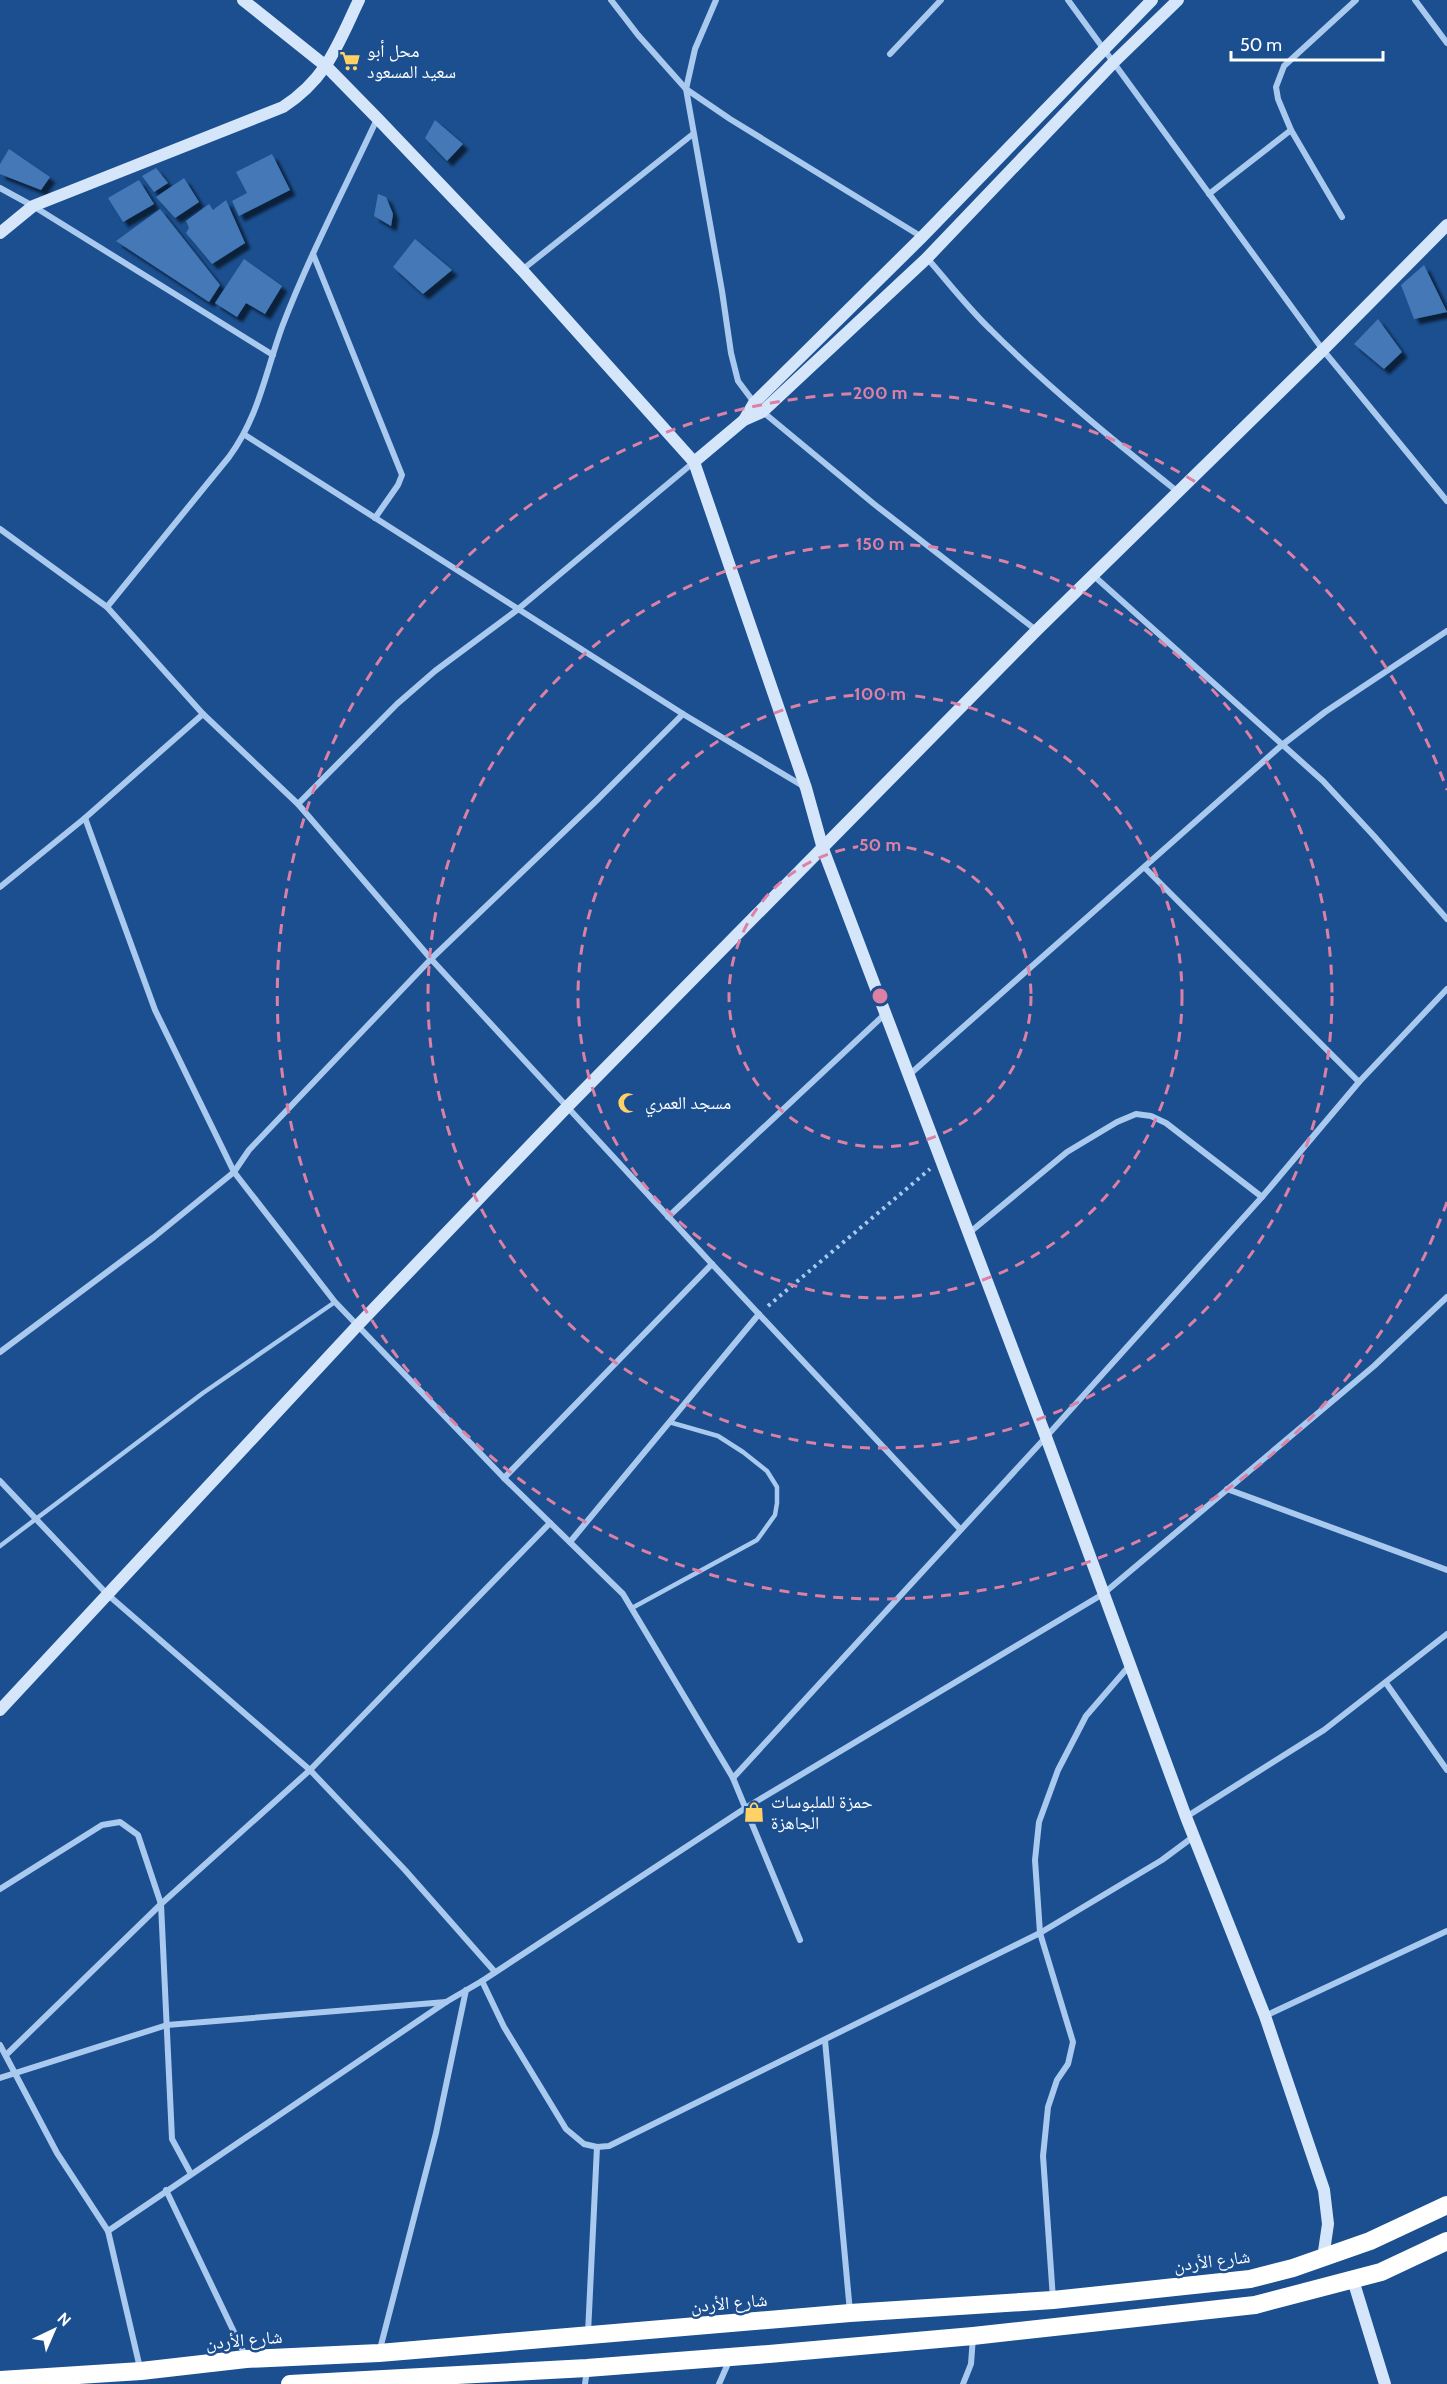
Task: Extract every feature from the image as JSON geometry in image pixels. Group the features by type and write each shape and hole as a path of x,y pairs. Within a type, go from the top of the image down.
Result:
{"highway":[{"name":"شارع الأردن","path":"0,2380 141,2372 246,2359 380,2353 850,2313 1053,2300 1250,2279 1323,2258 1370,2241 1447,2205"},
{"path":"290,2384 586,2376 731,2356 973,2336 1255,2305 1381,2272 1447,2241"},
{"path":"768,2321 770,2354"}],"street":[{"path":"243,0 327,67 377,118 522,270 694,462 806,788 824,849 1046,1437 1186,1817 1265,2016 1324,2190 1328,2224 1323,2258"},
{"path":"0,232 33,206 283,108 303,94 327,67 359,0"},
{"path":"611,0 638,35 686,89 730,119 922,237"},
{"path":"716,0 695,49 686,89 731,353 738,381 758,408 873,504 1037,630"},
{"path":"890,54 941,0"},
{"path":"1068,0 1323,350 1447,501"},
{"path":"758,408 1103,48 1152,0"},
{"path":"298,804 397,704 435,671 517,610 694,462 927,258 1114,62 1178,0"},
{"path":"1342,217 1291,130 1278,99 1276,87 1284,66 1356,0"},
{"path":"1415,0 1447,43"},
{"path":"107,607 229,458 245,435 254,415 282,327 377,118"},
{"path":"1209,194 1291,130"},
{"path":"522,270 693,134"},
{"path":"0,188 33,206 273,355"},
{"path":"0,1710 358,1324 567,1107 824,849 1037,630 1447,225"},
{"path":"314,254 402,475 398,485 375,518"},
{"path":"927,258 989,328 1031,369 1087,419 1178,493"},
{"path":"245,435 517,610 806,788"},
{"path":"0,529 107,607 203,714 298,804 431,959 960,1529"},
{"path":"1094,576 1349,808 1447,919"},
{"path":"909,1075 1282,745 1325,712 1447,631"},
{"path":"0,887 85,818 203,714"},
{"path":"0,1352 154,1237 234,1172 249,1150 431,959 683,714"},
{"path":"85,818 155,1010 234,1172 335,1302 504,1478 611,1580 632,1608 733,1778 747,1807 800,1941"},
{"path":"1145,868 1359,1082"},
{"path":"733,1778 1046,1437 1263,1197 1359,1082 1447,989"},
{"path":"668,1217 885,1013"},
{"path":"969,1233 1067,1152 1117,1122 1136,1114 1151,1116 1166,1123 1263,1197"},
{"path":"504,1478 712,1264"},
{"path":"108,2231 446,2001 482,1981 747,1807 1103,1594 1374,1366 1447,1297"},
{"path":"570,1542 759,1314"},
{"path":"0,1481 107,1594 310,1770 405,1870 495,1972"},
{"path":"1227,1489 1447,1570"},
{"path":"6,2055 161,1904 310,1770 550,1523"},
{"path":"1186,1817 1324,1730 1447,1634"},
{"path":"1053,2300 1043,2156 1048,2107 1057,2080 1068,2064 1073,2042 1040,1933 1035,1860 1039,1822 1059,1770 1086,1716 1130,1665"},
{"path":"1386,1683 1447,1770"},
{"path":"0,1889 102,1825 120,1822 138,1835 161,1904 172,2139 191,2174"},
{"path":"482,1981 504,2027 557,2117 584,2144 597,2147 609,2146 1040,1933 1162,1860 1194,1837"},
{"path":"1265,2016 1447,1931"},
{"path":"380,2353 436,2133 466,1990"},
{"path":"0,2078 14,2071 167,2025 446,2001"},
{"path":"825,2040 850,2313"},
{"path":"0,2045 57,2153 108,2231 141,2372"},
{"path":"588,2335 597,2147"},
{"path":"166,2190 246,2359"},
{"path":"1353,2280 1384,2384"},
{"path":"963,2384 971,2364 973,2336"},
{"path":"718,2384 731,2356"}],"lane":[{"path":"0,1546 203,1393 335,1302"},
{"path":"632,1608 757,1540 775,1515 777,1487 767,1471 718,1436 669,1422"}],"path":[{"path":"759,1314 941,1160"}],"building":[{"path":"435,120 463,144 447,161 425,138"},
{"path":"9,149 50,177 41,190 0,174 0,164"},
{"path":"272,154 290,190 239,216 232,201 247,193 236,172"},
{"path":"156,168 168,183 154,192 142,176"},
{"path":"184,178 199,202 175,218 156,197"},
{"path":"139,180 154,204 123,222 108,198"},
{"path":"378,194 386,197 393,214 391,226 374,216"},
{"path":"226,200 245,243 212,264 186,233 189,228 186,221 209,204 213,210"},
{"path":"160,209 220,285 209,302 116,241"},
{"path":"415,239 452,270 423,294 393,267"},
{"path":"244,259 282,286 265,314 246,303 237,317 215,303"},
{"path":"1424,265 1447,312 1414,319 1401,285"},
{"path":"1378,319 1402,352 1384,369 1354,344"}],"place":[{"name":"محل أبو سعيد المسعود","path":"350,61"},
{"name":"مسجد العمري","path":"628,1103"},
{"name":"حمزة للملبوسات الجاهزة","path":"754,1812"}]}
